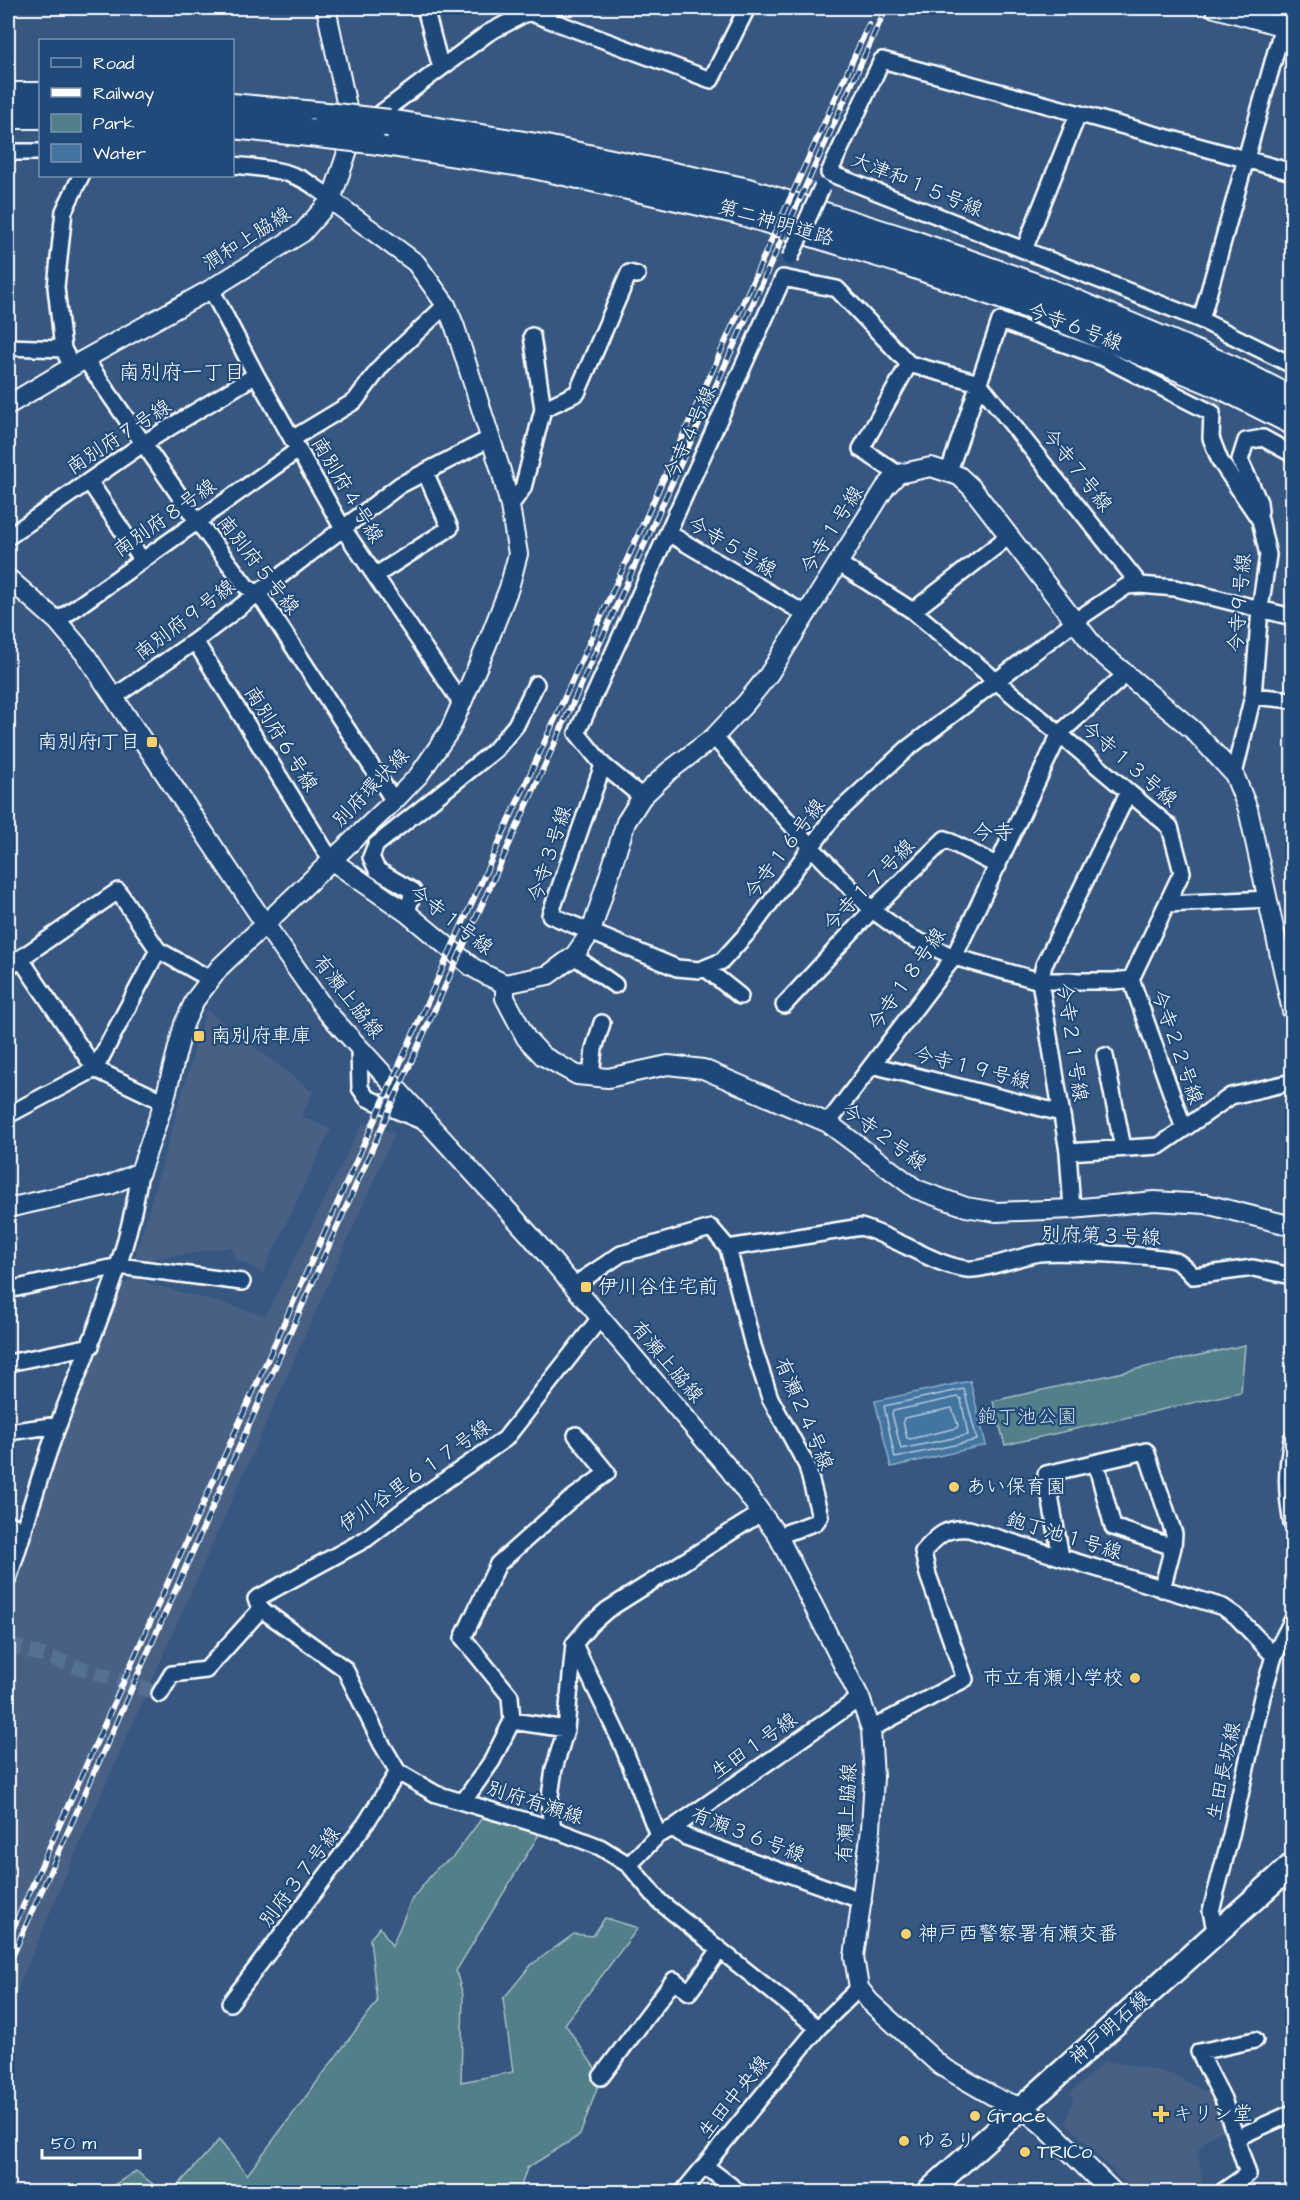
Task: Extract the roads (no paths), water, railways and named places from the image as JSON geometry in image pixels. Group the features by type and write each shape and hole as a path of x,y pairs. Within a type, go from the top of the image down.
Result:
{"highway":[{"path":"8,96 39,96"},
{"name":"第二神明道路","path":"234,107 534,165 736,210 904,261 1034,307 1223,386 1293,421"},
{"path":"8,115 39,115"},
{"name":"第二神明道路","path":"234,125 317,125"},
{"name":"第二神明道路","path":"371,133 536,147 748,192 911,243 1044,290 1231,369 1293,400"}],"main road":[{"name":"神戸明石線","path":"928,2193 1293,1865"},
{"path":"1022,2108 1042,2124 1112,2193"}],"street":[{"path":"326,8 371,133"},
{"path":"425,8 441,68"},
{"path":"371,133 381,111 488,33 529,10 711,80 747,8"},
{"path":"1215,8 1288,28"},
{"path":"1201,320 1245,159 1288,28 1288,8"},
{"name":"大津和１５号線","path":"1293,172 882,60 829,173 1201,320 1293,364"},
{"path":"1024,250 1078,114"},
{"name":"潤和上脇線","path":"8,405 78,363 212,289 302,233 331,200 371,133"},
{"path":"8,152 39,152"},
{"path":"234,165 275,169 297,175 317,187 331,200"},
{"name":"今寺４号線","path":"642,797 603,765 577,733 829,173"},
{"path":"8,347 63,350 56,287 57,276 64,211 81,177"},
{"name":"別府環状線","path":"140,1172 164,1102 184,1024 195,1000 220,967 394,801 425,766 450,730 462,704 509,588 518,554 510,506 491,438 446,305 416,263 331,200"},
{"path":"543,409 577,393 630,273 638,275"},
{"path":"783,278 837,289 909,364 979,383"},
{"name":"南別府４号線","path":"212,289 256,375 342,527 462,704"},
{"name":"南別府８号線","path":"57,621 197,520 355,401 382,365 446,305"},
{"name":"今寺６号線","path":"949,471 1000,321 1104,358 1212,413"},
{"path":"510,506 523,488 543,409 532,336"},
{"name":"南別府５号線","path":"63,350 78,363 144,443 246,586 256,593 394,801"},
{"path":"909,364 861,449 898,474 931,467 959,476 972,488 1096,649 1193,730 1234,774 1248,809 1293,1011"},
{"name":"南別府７号線","path":"8,537 144,443 256,375"},
{"name":"今寺７号線","path":"979,383 1140,585"},
{"name":"今寺９号線","path":"1212,413 1211,438 1220,461 1260,520 1268,555 1260,609 1253,696 1234,774"},
{"name":"南別府９号線","path":"114,697 195,641 400,484 491,438"},
{"path":"1260,520 1259,502 1240,460 1246,441 1263,438 1293,454"},
{"path":"376,575 450,528 425,472"},
{"name":"今寺１号線","path":"331,860 407,913 471,967 505,984 548,975 574,956 591,932 626,822 642,797 669,771 714,737 769,674 885,488 898,474"},
{"path":"89,481 142,560"},
{"name":"今寺５号線","path":"668,534 807,615"},
{"path":"913,611 1010,536"},
{"name":"今寺１３号線","path":"838,563 913,611 1170,827 1182,872 1131,978"},
{"name":"有瀬上脇線","path":"8,578 57,621 85,654 265,924 326,1011 530,1235 729,1469 777,1536 860,1698 872,1729 874,1777 871,1829 854,1957 859,1988"},
{"path":"1140,585 1175,588 1293,617"},
{"name":"今寺１６号線","path":"705,968 722,961 751,929 834,816 907,749 1075,621 1127,586 1140,585"},
{"name":"南別府６号線","path":"195,641 331,860"},
{"name":"今寺１８号線","path":"828,1123 954,957 1060,733 1125,675"},
{"path":"407,913 413,891 377,870 371,857 376,845 495,750 516,725 536,684"},
{"path":"1253,696 1293,699"},
{"path":"714,737 811,847 872,910 908,936 954,957 1040,981 1114,981 1131,978"},
{"name":"今寺３号線","path":"591,932 550,915 603,765"},
{"name":"今寺２１号線","path":"1072,1209 1068,1152 1040,981 1044,965 1128,792"},
{"name":"今寺１７号線","path":"784,1005 872,910 945,839 998,866"},
{"path":"164,1102 94,1069 11,964 118,891 158,951 210,979"},
{"path":"1168,903 1268,899"},
{"path":"591,932 677,968 700,970 705,968 740,996"},
{"path":"8,1115 94,1069 158,951"},
{"path":"574,956 615,985"},
{"name":"今寺２２号線","path":"1131,978 1184,1129"},
{"name":"今寺２号線","path":"505,984 505,998 526,1038 543,1056 577,1075 608,1078 668,1065 703,1069 828,1123 916,1189 966,1208 996,1212 1072,1209 1154,1201 1206,1204 1293,1226"},
{"path":"591,1076 594,1049 602,1023"},
{"path":"359,1048 360,1088 367,1098 427,1123"},
{"path":"1105,1056 1123,1148"},
{"name":"今寺１９号線","path":"872,1065 1061,1113"},
{"path":"1068,1152 1159,1146 1231,1096 1293,1082"},
{"path":"8,1208 110,1185 140,1172"},
{"path":"8,1579 58,1425 91,1346 119,1266 140,1172"},
{"name":"別府第３号線","path":"728,1248 861,1227 875,1231 950,1265 970,1270 1040,1253 1174,1260 1186,1268 1192,1276 1252,1268 1293,1276"},
{"path":"573,1286 621,1254 711,1228 728,1248"},
{"name":"有瀬２４号線","path":"728,1248 753,1346 770,1398 807,1466 820,1516 816,1522 777,1536"},
{"path":"8,1290 119,1266 242,1282"},
{"name":"伊川谷里６１７号線","path":"261,1609 256,1599 366,1539 421,1497 505,1439 600,1318"},
{"path":"8,1363 91,1346"},
{"path":"8,1432 58,1425"},
{"path":"463,1802 492,1761 512,1721 510,1696 464,1638 498,1564 570,1500 607,1473 576,1435"},
{"path":"1293,1439 1286,1493 1293,1524"},
{"path":"1061,1557 1046,1474 1146,1451 1174,1534 1162,1589"},
{"path":"1096,1463 1113,1527 1173,1547"},
{"path":"554,1829 549,1803 554,1768 567,1730 574,1644 607,1610 761,1513"},
{"path":"8,1524 24,1531"},
{"name":"鉋丁池１号線","path":"872,1729 965,1679 928,1575 923,1552 938,1535 956,1528 969,1529 1223,1607 1236,1616 1274,1656"},
{"path":"160,1694 172,1674 206,1670 261,1609"},
{"name":"別府有瀬線","path":"261,1609 345,1669 381,1743 398,1772 435,1794 554,1829 600,1847 628,1865 660,1902 818,2028"},
{"name":"生田長坂線","path":"1216,1935 1211,1911 1231,1835 1262,1697 1274,1656 1293,1621"},
{"path":"574,1644 622,1744 658,1835"},
{"name":"生田１号線","path":"673,1828 860,1698"},
{"path":"512,1721 567,1730"},
{"name":"別府３７号線","path":"230,2003 366,1823 398,1772"},
{"name":"有瀬３６号線","path":"628,1865 658,1835 673,1828 686,1837 863,1901"},
{"path":"601,2077 674,1980 689,1992 719,1951"},
{"path":"859,1988 870,2002 941,2066 1000,2100 1022,2108"},
{"name":"生田中央線","path":"683,2193 818,2028 859,1988"},
{"path":"1222,2193 1248,2174 1223,2099 1199,2052 1255,2040"},
{"path":"1236,2138 1293,2113"},
{"path":"705,2166 739,2193"}],"water":[{"path":"970,1381 986,1445 891,1467 875,1401"}],"tunnel":[{"path":"1212,413 1235,337"},
{"path":"8,1644 160,1694"}],"railway":[{"path":"8,1966 384,1122 886,8"},
{"path":"8,1940 465,918 869,24"}],"place":[{"name":"南別府1丁目","path":"152,742"},
{"name":"南別府車庫","path":"199,1036"},
{"name":"伊川谷住宅前","path":"586,1287"},
{"name":"あい保育園","path":"954,1487"},
{"name":"市立有瀬小学校","path":"1135,1678"},
{"name":"神戸西警察署有瀬交番","path":"906,1934"},
{"name":"キリン堂","path":"1161,2114"},
{"name":"Grace","path":"975,2116"},
{"name":"ゆるり","path":"904,2141"},
{"name":"TRICo","path":"1025,2152"}],"district":[{"name":"南別府一丁目","path":"182,372"},
{"name":"今寺","path":"993,832"}],"park label":[{"name":"鉋丁池公園","path":"1027,1417"}]}
